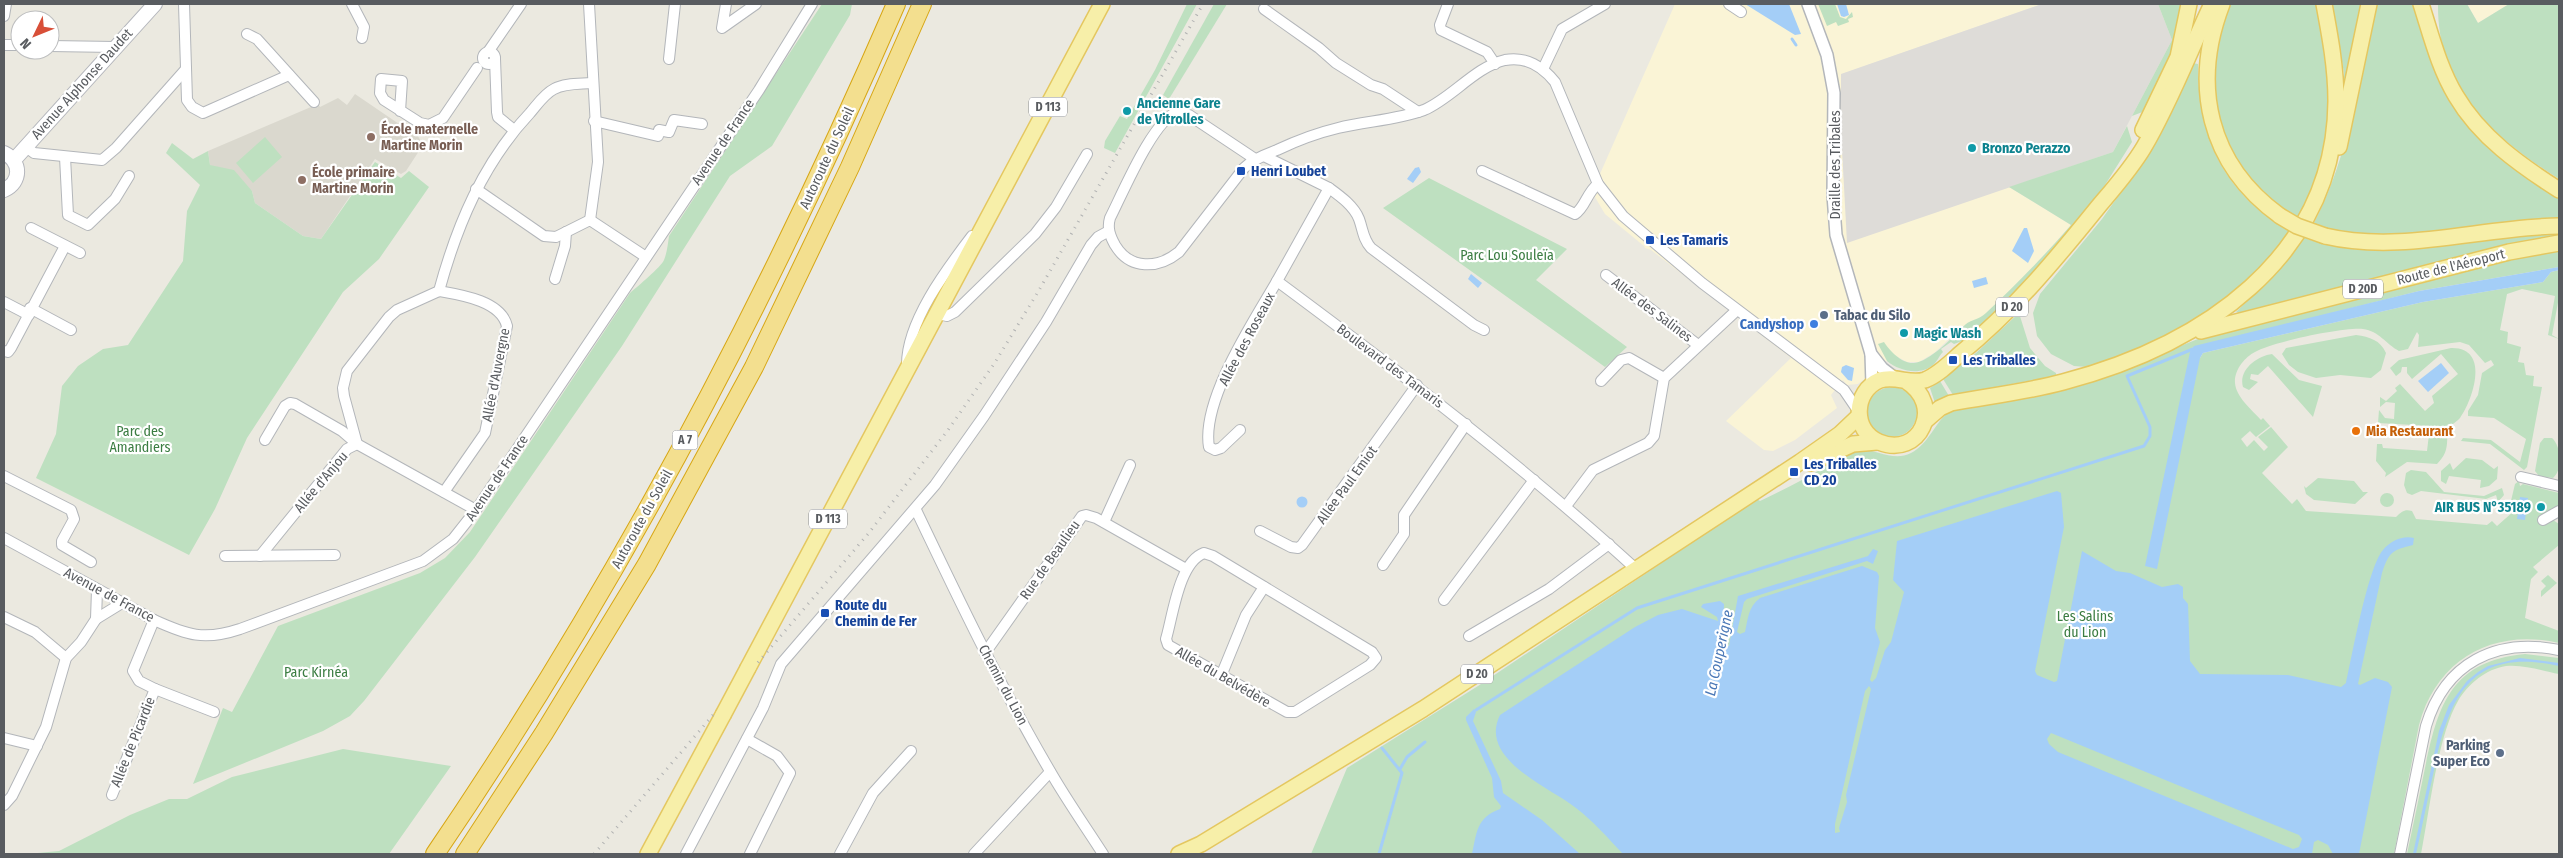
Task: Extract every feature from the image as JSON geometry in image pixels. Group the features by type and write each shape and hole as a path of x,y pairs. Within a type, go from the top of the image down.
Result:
{"highway":[{"name":"Autoroute du Soleil","path":"435,854 478,790 557,664 624,552 711,393 796,223 896,4"},
{"name":"Autoroute du Soleil","path":"465,854 544,733 647,564 754,367 850,167 922,4"}],"main road":[{"name":"D 113","path":"648,854 1102,4"},
{"name":"D 20","path":"2099,207 2143,129 2178,56 2189,4"},
{"name":"D 20","path":"1901,379 1920,381 1932,377 1992,326 2033,286 2125,176 2143,149 2181,77 2212,4"},
{"path":"2222,4 2208,57 2209,111 2216,136 2235,174 2254,195 2280,216 2325,236 2347,242 2389,244 2510,228 2559,226"},
{"path":"2315,201 2330,150 2336,103 2332,47 2324,4"},
{"path":"1925,421 1940,408 1951,403 2063,382 2115,365 2169,342 2218,314 2261,279 2287,249 2331,169 2344,131 2369,4"},
{"path":"2421,4 2451,88 2466,113 2496,144 2559,190"},
{"path":"2429,4 2433,42"},
{"name":"Avenue Alphonse Daudet","path":"9,156 26,147 153,5"},
{"path":"4,190 12,185 18,175 9,156"},
{"path":"2534,173 2559,184"},
{"name":"Route de l'Aéroport","path":"2169,342 2238,320 2510,252 2559,243"},
{"path":"1901,379 1921,393 1925,402 1925,421 1921,430 1906,443 1896,445 1877,442 1862,426 1859,414 1860,402 1870,387 1879,381 1901,379"},
{"name":"D 20","path":"1178,854 1196,849 1423,709 1637,570 1840,434 1859,414"},
{"name":"D 20","path":"1748,495 1846,446 1877,442"}],"street":[{"path":"4,16 6,4"},
{"path":"184,4 187,100 192,107 203,113 289,75"},
{"path":"352,4 364,27 362,38"},
{"path":"400,111 420,124 430,125 443,118 487,60 498,37 521,4"},
{"path":"588,4 598,162 590,220"},
{"path":"669,59 675,4"},
{"path":"726,4 722,28 756,4"},
{"name":"Avenue de France","path":"4,538 154,620 176,630 202,637 223,635 240,630 423,561 453,539 476,510 759,90 812,4"},
{"path":"1448,4 1440,25 1441,30 1487,52 1495,64"},
{"path":"1542,69 1562,29 1605,4"},
{"path":"1730,4 1741,12"},
{"name":"Draille des Tribales","path":"1808,4 1828,55 1834,93 1833,195 1836,235 1871,354 1870,387"},
{"path":"1264,9 1320,48 1336,64 1386,91 1418,112"},
{"path":"246,34 257,39 314,102"},
{"path":"60,46 115,47"},
{"path":"487,60 496,78 498,117 514,130"},
{"path":"1484,330 1474,325 1371,248 1364,239 1358,215 1347,202 1329,188 1259,158 1189,116 1178,112 1155,132 1143,151 1110,218 1109,231 1121,253 1131,261 1147,265 1166,261 1178,252 1244,168 1259,158 1298,141 1337,128 1418,112 1430,107 1495,64 1504,60 1521,60 1542,69 1555,82 1598,184 1623,216 1671,258 1737,310 1844,390 1859,414"},
{"path":"26,147 34,153 102,160 110,155 186,69"},
{"path":"440,291 452,246 465,212 476,189 514,130 549,92 562,86 592,83"},
{"path":"594,121 658,136 659,130 670,132 674,120 702,124"},
{"path":"938,314 947,316 955,312 1025,246 1056,207 1087,154"},
{"path":"65,157 68,215 88,225 115,199 130,176"},
{"path":"1482,171 1575,214 1578,212 1589,191 1598,184"},
{"path":"1277,281 1329,188"},
{"path":"476,189 544,236 556,237 590,220"},
{"path":"907,369 907,349 925,307 957,255 992,210"},
{"path":"590,220 646,257"},
{"path":"31,228 80,254"},
{"path":"686,854 747,739 781,664 916,510 984,416 1046,322 1091,245 1098,237 1109,231"},
{"path":"555,280 565,246 566,232"},
{"path":"4,351 8,352 11,348 65,246"},
{"name":"Allée des Salines","path":"1606,275 1698,345"},
{"name":"Boulevard des Tamaris","path":"1277,281 1417,385 1466,424 1566,506 1637,570"},
{"name":"Allée des Roseaux","path":"1240,430 1221,448 1215,450 1209,447 1208,433 1222,384 1243,340 1277,281"},
{"name":"Allée d'Anjou","path":"260,556 348,449 357,444 344,396 343,388 346,371 394,312 440,291"},
{"name":"Allée d'Auvergne","path":"440,291 492,307 504,317 507,326 485,434 444,492"},
{"path":"4,302 71,330"},
{"path":"1566,506 1593,470 1642,447 1652,439 1664,378 1737,310"},
{"name":"Draille des Tribales","path":"1871,354 1882,368 1901,379"},
{"path":"1601,381 1621,360 1629,358 1664,378"},
{"name":"Allée Paul Emiot","path":"1260,531 1291,548 1298,548 1302,545 1417,385"},
{"path":"1844,390 1870,387"},
{"path":"265,440 285,406 290,403 342,431 357,444 476,510"},
{"path":"1383,564 1404,534 1404,515 1466,424"},
{"path":"1104,522 1130,465"},
{"path":"4,476 71,510 74,519 62,541 62,545 91,562"},
{"path":"2521,477 2559,486"},
{"path":"1444,600 1534,480"},
{"name":"Chemin du Lion","path":"916,510 985,653 1050,772 1103,854"},
{"path":"2542,520 2559,511"},
{"name":"Rue de Beaulieu","path":"985,653 1079,518 1086,515 1104,522 1186,569"},
{"path":"1469,636 1549,589 1609,544"},
{"name":"Allée du Belvédère","path":"1209,554 1372,652 1376,658 1370,665 1291,712 1283,711 1167,643 1186,569 1196,557 1209,554"},
{"path":"225,556 334,555"},
{"path":"1221,676 1246,615 1264,587"},
{"path":"96,619 98,590"},
{"path":"4,805 12,796 49,718 66,658 96,619 122,603"},
{"path":"4,617 35,632 66,658"},
{"name":"Allée de Picardie","path":"154,620 133,671 139,681 214,712"},
{"path":"2400,854 2426,726 2432,707 2445,686 2466,665 2491,652 2521,646 2559,650"},
{"name":"Allée de Picardie","path":"112,795 155,689"},
{"path":"4,738 37,746"},
{"path":"747,739 777,756 790,773 750,854"},
{"path":"840,854 873,793 911,751"},
{"path":"974,854 1050,772"}],"shaded area":[{"path":"1675,4 2042,4 1842,74 1841,130 1848,242 2009,187 2071,225 2035,266 1980,319 1963,326 1934,353 1919,362 1907,362 1894,355 1858,384 1847,385 1843,380 1831,395 1837,408 1795,440 1773,451 1764,450 1726,421 1791,358 1651,250 1645,248 1605,214 1592,192"},
{"path":"2042,4 2158,4 2172,40 2113,152 1847,243 1841,130 1841,74"},
{"path":"2467,4 2509,4 2478,23"},
{"name":"École primaire Martine Morin","path":"355,94 399,124 416,132 421,142 419,151 406,171 401,174 375,159 321,239 303,236 255,203 252,191 210,165 208,151 318,104 320,107 338,98 347,105"}],"green space":[{"name":"Parc Kirnéa","path":"822,4 852,4 850,15 772,146 730,176 622,346 475,557 364,701 350,716 323,731 193,784 223,708 232,712 278,626 420,573 445,558 470,532 630,293 664,260 669,236"},
{"path":"1187,4 1197,4 1115,153 1104,148 1105,141 1120,116 1127,119 1155,70"},
{"path":"1214,4 1227,4 1169,99 1163,95"},
{"path":"1818,4 1835,4 1840,17 1846,19 1852,12 1853,17 1848,19 1849,22 1838,26 1836,22 1827,26"},
{"path":"2158,4 2184,4 2171,55 2145,111 2132,116 2172,40"},
{"path":"2225,4 2319,4 2329,84 2329,119 2318,170 2298,218 2276,204 2258,188 2243,170 2231,150 2222,129 2215,106 2212,82 2212,56 2215,36"},
{"path":"2332,4 2365,4 2344,93 2344,73"},
{"path":"2374,4 2416,4 2446,92 2559,194 2559,219 2494,223 2426,233 2381,236 2358,235 2313,225 2326,198 2345,144 2358,89"},
{"path":"2438,4 2467,4 2478,23 2509,4 2559,4 2559,179 2512,146 2491,128 2473,108 2458,86 2447,61 2440,34"},
{"path":"2193,63 2198,64 2199,91 2203,116 2219,162 2248,200 2268,217 2291,232 2261,270 2214,309 2146,345 2102,363 2087,367 2074,366 2051,354 2037,336 2033,313 2040,294 2102,219 2138,168"},
{"path":"2127,126 2132,142 2100,193 2047,261 1970,338 1954,344 1951,342 1941,349 1943,352 1934,364 1922,370 1903,370 1887,361 1878,344 1884,342 1897,356 1910,363 1920,362 1933,354 1965,325 1986,313 2030,270 2071,225 2009,187 2113,152"},
{"path":"265,137 282,157 253,183 236,163"},
{"name":"Parc des Amandiers","path":"172,143 193,159 208,151 210,165 234,170 252,191 255,203 303,236 321,239 375,162 401,178 409,171 429,187 379,259 343,292 247,438 215,509 189,555 36,478 56,434 62,386 78,366 103,349 128,345 183,261 187,211 200,185 166,153"},
{"name":"Parc Lou Souleïa","path":"1429,178 1567,249 1536,280 1627,347 1605,367 1383,208"},
{"path":"2559,232 2559,238 2242,314 2236,312 2269,280 2302,237 2333,246 2365,250 2397,250 2527,234"},
{"name":"Les Salins du Lion","path":"2559,250 2559,267 2419,291 2192,348 2200,358 2203,353 2423,302 2543,282 2551,272 2559,270 2559,297 2552,335 2559,339 2548,335 2555,296 2522,289 2507,294 2500,330 2508,332 2507,343 2521,347 2518,362 2524,363 2526,375 2534,376 2533,386 2542,387 2527,467 2524,470 2490,444 2461,441 2463,438 2491,440 2520,462 2526,439 2494,418 2468,416 2468,411 2478,395 2482,373 2494,365 2491,360 2485,363 2469,345 2460,342 2418,347 2419,335 2417,332 2408,349 2399,351 2369,330 2340,330 2264,348 2248,357 2236,373 2236,388 2241,398 2261,420 2263,418 2270,426 2256,437 2250,431 2241,439 2247,447 2254,440 2264,451 2268,447 2258,437 2271,427 2288,447 2262,473 2292,504 2297,499 2306,511 2396,517 2407,510 2412,511 2416,519 2487,525 2492,521 2497,526 2514,511 2510,505 2515,484 2519,481 2520,486 2523,484 2559,493 2559,506 2539,516 2544,525 2553,520 2559,524 2559,545 2533,567 2538,572 2531,579 2525,618 2559,631 2559,643 2535,639 2512,640 2491,645 2471,653 2454,666 2439,682 2428,702 2419,725 2394,854 1311,854 1347,768 1478,686 1757,499 1760,501 1791,486 1846,453 1862,449 1904,456 1917,449 1950,411 2046,395 2087,384 2215,332 2500,261"},
{"path":"2019,313 2030,348 2045,366 2056,373 2056,376 1953,395 1943,379 1976,353"},
{"path":"2356,335 2374,340 2381,345 2386,353 2381,370 2371,378 2340,375 2316,378 2298,372 2289,365 2282,354 2286,348"},
{"path":"2451,348 2463,350 2471,356 2475,365 2475,376 2470,399 2465,410 2449,431 2445,453 2437,464 2407,462 2385,477 2386,473 2376,461 2377,444 2382,444 2383,448 2427,451 2430,426 2378,423 2379,410 2385,418 2394,419 2395,403 2386,402 2380,407 2380,397 2386,401 2397,391 2395,388 2400,384 2425,411 2434,403 2432,396 2458,374 2441,354 2412,379 2407,373 2407,367 2402,367 2401,372 2396,376 2390,368 2399,360"},
{"path":"2272,354 2299,380 2322,386 2313,417 2268,366 2258,375 2251,374 2250,379 2258,382 2249,390 2243,387 2243,375 2250,365 2266,355"},
{"path":"1940,381 1949,396 1935,403 1930,388"},
{"path":"1887,387 1897,387 1910,394 1917,407 1917,417 1910,430 1897,437 1887,437 1878,433 1871,426 1867,417 1867,407 1871,398 1878,391"},
{"path":"2544,438 2552,438 2559,452 2558,470 2553,478 2539,476 2535,471 2540,443"},
{"path":"2466,458 2482,460 2494,469 2498,466 2497,479 2489,486 2480,488 2481,480 2449,476 2446,484 2441,481 2441,471 2450,463 2453,470"},
{"path":"2411,470 2426,472 2444,492 2484,496 2502,488 2504,495 2498,502 2496,495 2486,499 2421,491 2412,495 2407,493 2404,485 2406,473"},
{"path":"2318,478 2354,481 2363,492 2368,492 2355,504 2314,500 2306,494 2304,486 2306,488"},
{"path":"2384,493 2390,493 2394,500 2390,507 2384,507 2380,503 2380,497"},
{"path":"2548,575 2557,583 2541,597 2541,591 2546,586 2541,581"},
{"path":"2525,654 2559,658 2559,674 2526,667 2506,666 2491,670 2472,683 2458,701 2445,733 2435,775 2421,854 2407,854 2430,745 2443,706 2452,690 2464,677 2480,666 2500,658"},
{"path":"343,749 451,766 389,854 27,854 59,851 130,815 169,799 187,799 232,777"}],"water":[{"path":"1745,4 1789,4 1801,34 1795,35"},
{"path":"1837,4 1846,4 1849,15 1841,16"},
{"path":"1419,167 1421,172 1413,183 1407,179 1415,168"},
{"path":"2024,228 2027,228 2034,251 2028,263 2012,251"},
{"path":"2559,267 2559,270 2551,272 2543,282 2423,302 2203,353 2200,358 2157,569 2145,566 2190,352 2194,346 2419,291"},
{"path":"1471,274 1482,283 1478,288 1468,279"},
{"path":"1986,277 1988,284 1974,288 1972,281"},
{"path":"2441,363 2449,373 2428,392 2418,381"},
{"path":"1846,365 1854,368 1852,381 1848,380 1841,372 1842,367"},
{"path":"2057,491 2061,493 2064,527 2035,671 2037,675 2054,682 2057,681 2082,551 2116,571 2130,573 2162,587 2178,584 2183,587 2183,598 2188,604 2190,661 2200,674 2288,675 2341,687 2346,683 2366,592 2377,559 2393,541 2406,537 2414,538 2413,545 2392,553 2384,566 2358,684 2360,685 2375,678 2388,682 2392,687 2359,854 2333,854 2328,845 2318,840 2314,842 2312,854 1623,854 1576,808 1520,770 1507,758 1499,745 1496,731 1500,715 1635,627 1658,615 1682,609 1718,621 1717,617 1701,607 1703,604 1720,601 1724,604 1723,639 1726,645 1729,646 1738,596 1868,556 1873,549 1878,551 1873,564 1867,561 1747,599 1744,602 1737,632 1740,634 1745,632 1751,609 1760,598 1862,566 1877,572 1879,576 1875,628 1880,642 1870,680 1872,682 1876,678 1885,650 1891,642 1904,592 1893,580 1897,541","holes":["1869,686 1871,689 1846,795 1847,802 1839,828 1840,832 1835,833 1835,824 1865,691","2051,733 2299,835 2302,839 2299,847 2293,849 2058,752 2049,744 2047,739"]},
{"path":"1302,496 1308,502 1302,508 1296,502"},
{"path":"2520,497 2528,498 2525,520 2517,519"},
{"path":"2520,658 2559,663 2559,666 2528,662 2503,664 2484,672 2468,684 2456,702 2446,723 2416,854 2413,854 2439,731 2449,705 2467,681 2478,672 2488,666"},
{"path":"1474,709 1476,712 1473,721 1501,781 1503,793 1542,820 1580,854 1472,854 1477,832 1482,821 1500,809 1501,806 1494,797 1492,778 1466,720 1466,717"}],"waterway":[{"name":"La Couperigne","path":"1792,39 1796,45"},
{"path":"1476,710 1637,608 2144,446 2150,436 2150,427 2127,376 2193,349"},
{"path":"1400,769 1407,757 1425,742"},
{"path":"1379,854 1402,773 1382,748"}],"railway":[{"path":"594,854 868,534 948,430 994,364 1038,292 1203,4"}],"place":[{"name":"Ancienne Gare de Vitrolles","path":"1127,111"},
{"name":"École maternelle Martine Morin","path":"371,137"},
{"name":"Bronzo Perazzo","path":"1972,148"},
{"name":"Henri Loubet","path":"1241,171"},
{"name":"École primaire Martine Morin","path":"302,180"},
{"name":"Les Tamaris","path":"1650,240"},
{"name":"Tabac du Silo","path":"1824,315"},
{"name":"Candyshop","path":"1814,324"},
{"name":"Magic Wash","path":"1904,333"},
{"name":"Les Triballes","path":"1953,360"},
{"name":"Mia Restaurant","path":"2356,431"},
{"name":"Les Triballes CD 20","path":"1794,472"},
{"name":"AIR BUS N°35189","path":"2541,507"},
{"name":"Route du Chemin de Fer","path":"825,613"},
{"name":"Parking Super Eco","path":"2500,753"}]}
